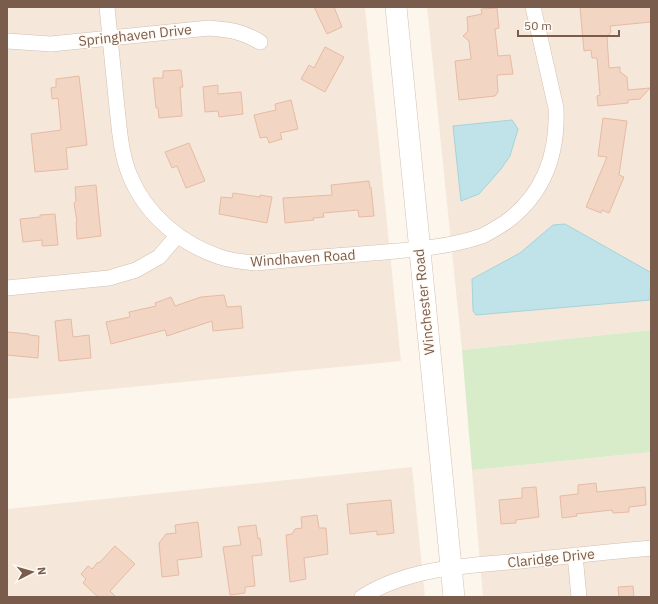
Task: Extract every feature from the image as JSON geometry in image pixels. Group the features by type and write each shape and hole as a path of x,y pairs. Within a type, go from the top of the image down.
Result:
{"main road":[{"name":"Winchester Road","path":"396,7 454,597"}],"street":[{"name":"Windhaven Road","path":"107,7 121,141 130,175 141,197 165,226 177,236 203,250 221,257 256,263 419,249 454,244 483,235 495,229 515,215 532,197 544,177 553,152 557,125 556,108 533,7"},
{"name":"Springhaven Drive","path":"7,42 51,44 209,28 234,30 247,34 260,42"},
{"path":"7,288 109,278 136,270 159,258 177,236"},
{"name":"Claridge Drive","path":"362,597 407,576 451,568 651,548"},
{"path":"575,555 580,597"}],"shaded area":[{"path":"7,7 365,7 401,361 7,399"},
{"path":"427,7 651,7 651,330 462,350"},
{"path":"651,452 651,597 483,597 472,470"},
{"path":"412,467 425,597 7,597 7,509"}],"green space":[{"path":"651,330 651,452 472,470 462,350"}],"water":[{"path":"512,120 518,129 510,156 501,169 479,194 461,201 453,126"},
{"path":"565,224 650,272 650,300 476,315 473,311 472,279 520,253 553,225"}],"building":[{"path":"314,7 334,7 342,27 327,34"},
{"path":"580,7 651,7 651,22 610,26 611,32 607,37 609,68 620,67 620,72 627,77 628,90 650,88 640,99 628,100 628,103 598,106 597,96 600,95 597,58 592,58 591,50 584,51"},
{"path":"497,8 499,28 495,29 498,56 510,55 513,74 497,75 498,92 495,96 459,100 455,61 471,59 469,41 463,36 468,31 467,17 482,14 481,9"},
{"path":"325,47 344,57 325,92 301,79 309,65 314,68"},
{"path":"181,70 183,87 180,87 182,116 159,118 158,108 156,108 153,78 163,78 163,71"},
{"path":"79,76 87,145 66,148 68,169 35,172 31,134 61,130 58,98 52,99 51,88 56,87 56,79"},
{"path":"218,85 218,94 241,92 243,114 219,117 218,111 205,112 203,87"},
{"path":"291,100 298,129 280,133 282,139 269,143 267,137 260,138 254,115 276,110 275,104"},
{"path":"603,118 627,121 619,175 624,177 609,213 602,210 601,213 586,207 607,157 598,156"},
{"path":"189,143 205,181 186,188 177,166 172,168 165,152"},
{"path":"369,181 374,216 359,217 358,210 323,213 324,217 313,218 314,220 285,223 283,198 332,195 331,185"},
{"path":"96,185 101,236 77,239 77,222 74,203 76,201 75,187"},
{"path":"233,193 260,197 260,195 272,197 267,223 219,214 221,197 232,198"},
{"path":"55,214 58,245 42,246 42,240 23,242 20,219"},
{"path":"224,295 227,307 241,306 243,328 213,331 212,321 167,336 165,330 111,344 106,322 130,317 129,312 156,306 155,303 171,297 175,306 201,297"},
{"path":"71,319 73,337 89,335 91,358 59,361 55,321"},
{"path":"7,332 39,336 38,358 7,355"},
{"path":"596,483 597,492 645,487 646,505 629,507 629,512 613,513 612,510 576,514 577,516 562,518 560,496 578,494 578,485"},
{"path":"536,487 539,517 516,520 516,523 501,524 499,500 522,498 522,488"},
{"path":"391,500 394,533 377,535 377,531 350,534 347,504"},
{"path":"317,515 319,528 326,528 328,554 304,558 306,579 290,582 286,535 292,534 295,529 302,528 301,517"},
{"path":"198,522 202,557 177,560 179,575 162,577 159,543 166,534 176,533 175,525"},
{"path":"256,525 258,539 260,538 262,555 252,556 255,586 245,587 245,593 230,595 223,547 241,545 238,527"},
{"path":"115,546 135,564 110,591 116,597 98,597 83,583 86,579 81,574 88,566 92,569"},
{"path":"633,586 634,597 619,597 618,587"}]}
